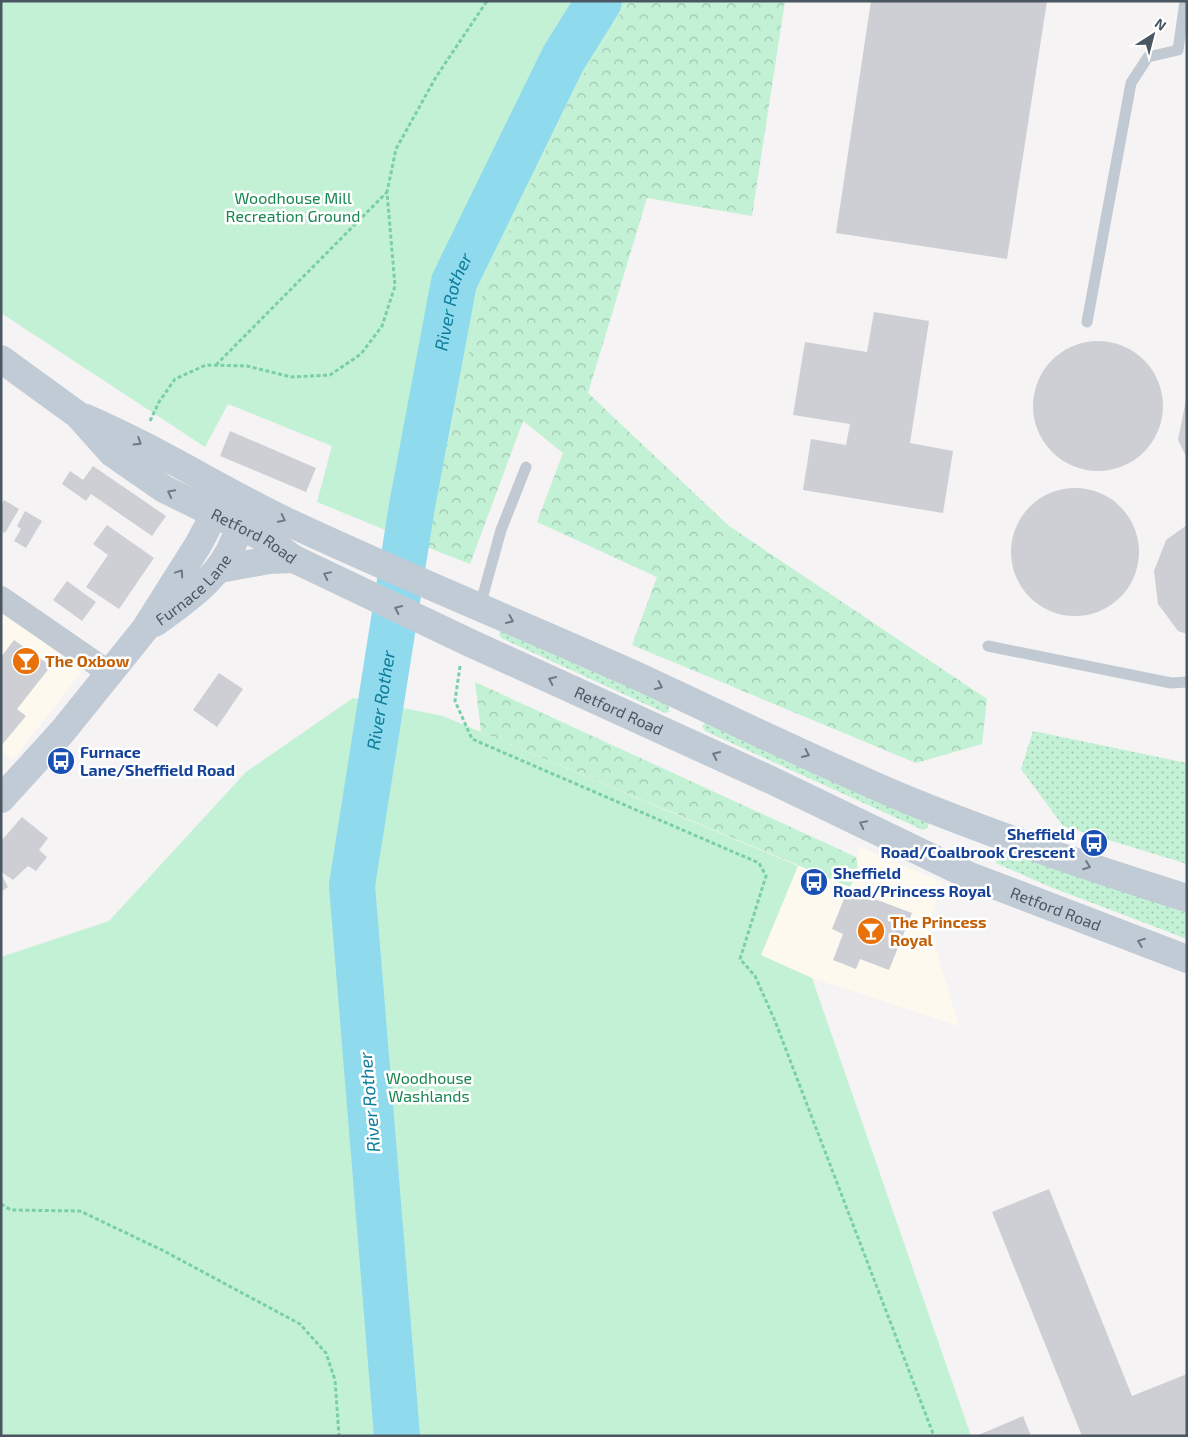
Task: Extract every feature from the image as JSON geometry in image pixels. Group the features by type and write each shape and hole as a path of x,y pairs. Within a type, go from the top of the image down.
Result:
{"main road":[{"name":"Retford Road","path":"1,359 78,415 112,453 164,489 268,540 294,559 468,642 771,780 970,876 1187,959"},
{"name":"Retford Road","path":"78,415 132,438 238,498 907,799 1124,879 1187,898"},
{"name":"Furnace Lane","path":"1,799 62,732 111,674 145,630 214,515 238,498 241,513 240,527 220,569 194,595 145,630"},
{"path":"220,569 269,560 294,559"}],"street":[{"path":"1,598 111,674"}],"lane":[{"path":"1087,322 1131,83 1148,57 1182,51 1185,1"},
{"path":"480,606 501,530 526,467"},
{"path":"988,646 1171,683 1187,682"}],"path":[{"path":"144,446 148,427 159,402 175,379 206,365 247,366 291,377 330,375 361,354 382,326 395,286 387,192 396,149 436,77 487,1"},
{"path":"216,365 387,192"},
{"path":"468,642 457,673 455,701 472,739 759,863 766,876 740,959 755,976 775,1021 934,1436"},
{"path":"1,1204 11,1210 80,1211 164,1251 300,1324 326,1353 335,1380 339,1436"}],"shaded area":[{"path":"1,607 81,672 13,760 1,749"},
{"path":"858,846 942,882 929,925 959,1026 812,978 761,956 798,866 844,885 858,870"}],"green space":[{"name":"Woodhouse Mill Recreation Ground","path":"1,1 628,1 573,91 484,286 424,546 317,502 332,446 228,404 205,447 1,313"},
{"path":"628,1 785,1 752,216 647,198 588,393 729,526 987,699 982,744 916,763 632,645 657,577 537,522 563,453 523,421 470,564 424,546 484,286 573,91"},
{"path":"502,629 668,703 669,712 665,713 501,638 499,634"},
{"path":"475,682 856,857 858,870 850,887 481,732"},
{"name":"Woodhouse Washlands","path":"353,698 443,716 798,866 761,955 812,978 971,1436 1,1436 1,957 109,921 246,772"},
{"path":"707,721 929,823 927,828 923,830 705,731 702,726"},
{"path":"1033,731 1187,763 1187,864 1063,826 1021,769"},
{"path":"994,848 1187,910 1187,939 1048,886 996,863 995,856 991,853"}],"building":[{"path":"871,1 1047,1 1007,259 836,233"},
{"path":"874,312 929,321 910,443 953,451 943,513 803,490 811,439 846,445 850,424 793,415 805,342 867,352"},
{"path":"1098,341 1111,342 1123,346 1144,360 1158,381 1162,393 1162,419 1158,431 1144,452 1123,466 1111,470 1098,471 1085,470 1073,466 1052,452 1038,431 1034,419 1033,406 1034,393 1038,381 1052,360 1073,346 1085,342"},
{"path":"1187,400 1187,458 1178,440"},
{"path":"230,431 316,468 306,492 220,456"},
{"path":"93,466 166,516 152,536 91,494 86,501 62,484 70,471 83,480"},
{"path":"1075,488 1088,489 1100,493 1120,507 1134,527 1138,539 1138,565 1134,577 1120,597 1100,611 1088,615 1075,616 1062,615 1050,611 1030,597 1016,577 1012,565 1011,552 1012,539 1016,527 1030,507 1050,493 1062,489"},
{"path":"4,500 19,509 5,533 1,531 1,505"},
{"path":"25,511 42,521 26,548 14,541 21,529 17,526"},
{"path":"107,525 154,558 119,609 86,587 108,555 93,544"},
{"path":"1187,525 1187,634 1178,631 1158,604 1154,571 1166,540"},
{"path":"67,581 96,602 82,621 53,600"},
{"path":"14,640 51,666 17,709 26,716 1,746 1,657"},
{"path":"219,673 243,689 217,727 193,710"},
{"path":"22,817 48,838 39,850 47,857 36,871 28,866 13,880 1,872 1,841"},
{"path":"1,873 8,887 1,892"},
{"name":"The Princess Royal","path":"848,889 912,913 889,970 860,959 856,969 833,960 843,934 832,929"},
{"path":"1049,1189 1132,1396 1187,1374 1187,1436 1082,1436 992,1212"},
{"path":"1023,1416 1031,1436 976,1436"}],"waterway":[{"name":"River Rother","path":"397,1436 352,885 412,506 454,282 563,59 599,1"}],"place":[{"name":"The Oxbow","path":"26,661"},
{"name":"Furnace Lane/Sheffield Road","path":"61,761"},
{"name":"Sheffield Road/Coalbrook Crescent","path":"1094,843"},
{"name":"Sheffield Road/Princess Royal","path":"814,882"},
{"name":"The Princess Royal","path":"871,931"}]}
